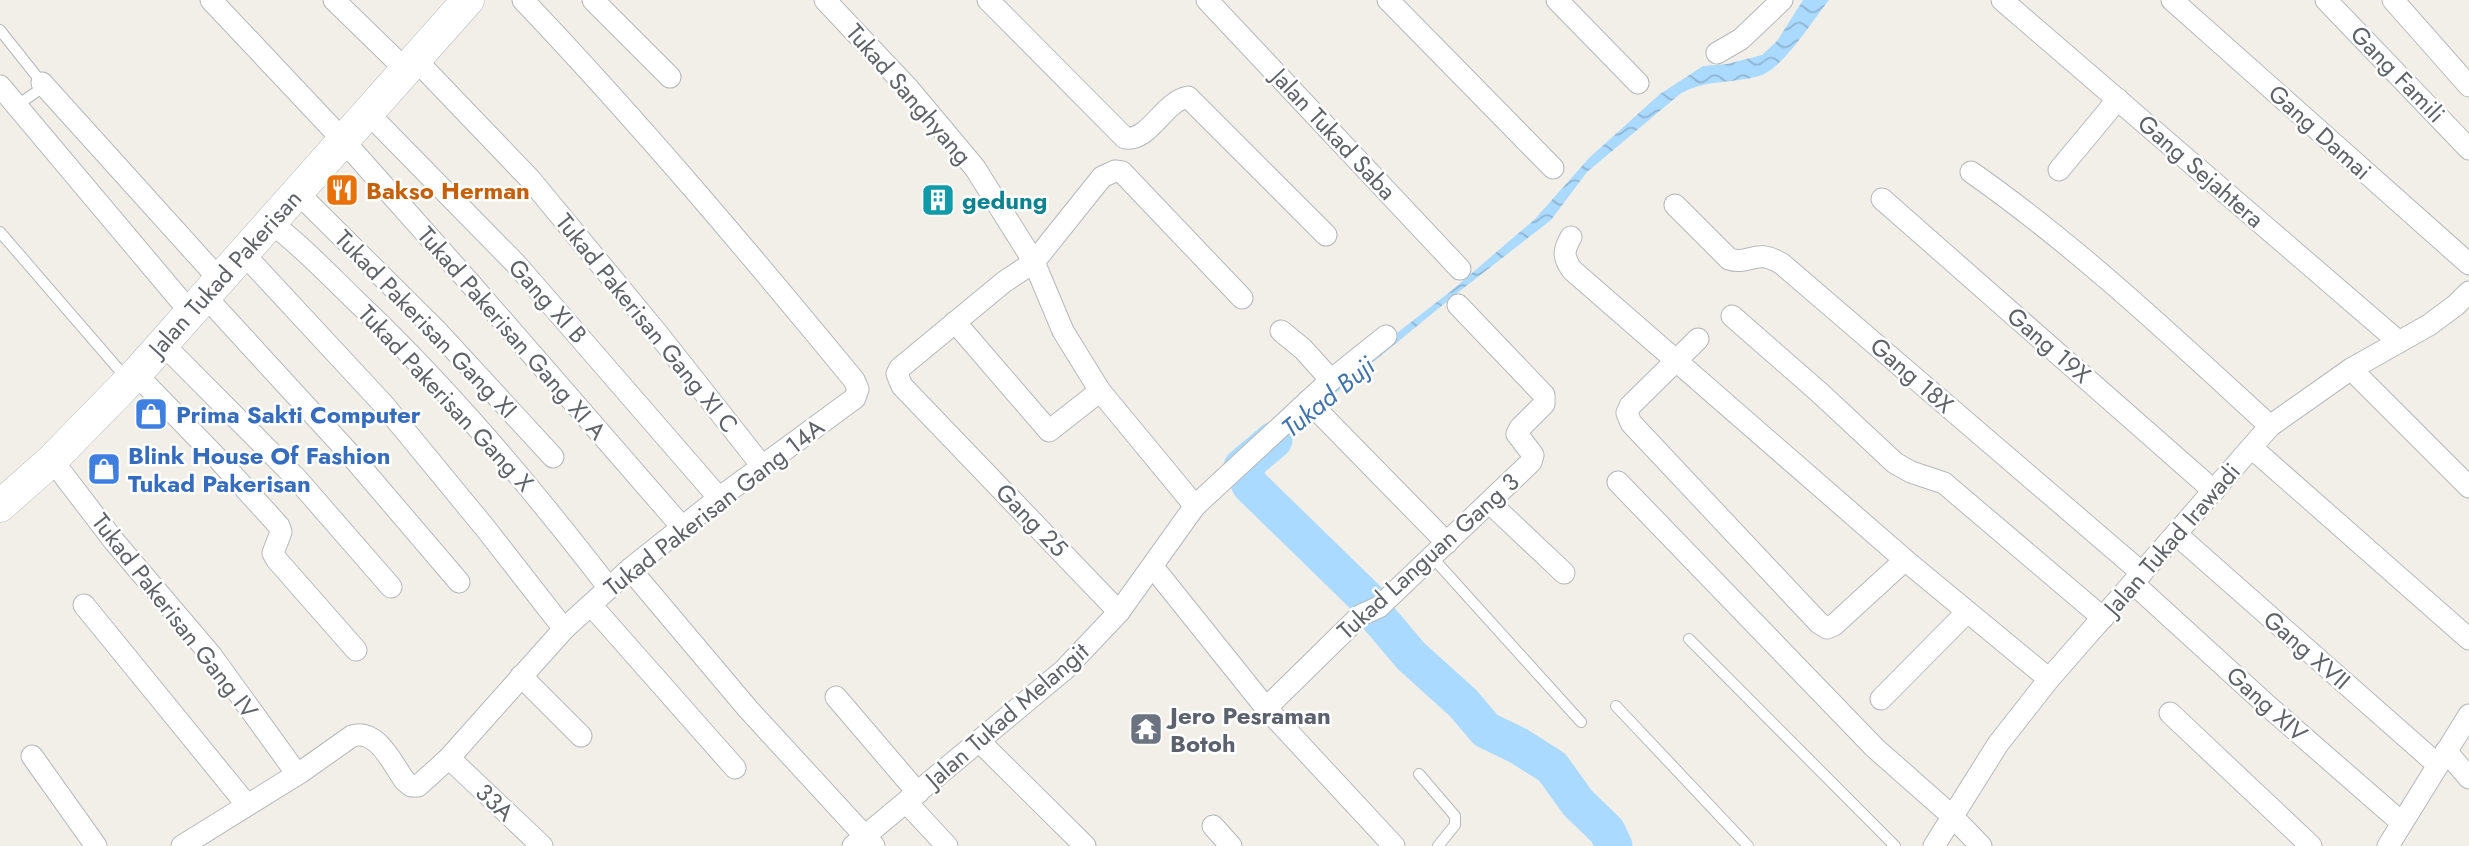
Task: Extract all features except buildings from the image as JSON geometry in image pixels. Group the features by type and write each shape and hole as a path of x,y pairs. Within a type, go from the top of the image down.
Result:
{"street":[{"name":"Tukad Pakerisan Gang XI A","path":"211,0 342,139 682,527"},
{"name":"Tukad Pakerisan Gang XI C","path":"334,0 359,25 411,64 545,197 762,466"},
{"name":"Jalan Tukad Pakerisan","path":"0,506 52,460 132,378 468,0"},
{"name":"Tukad Pakerisan Gang 14A","path":"182,846 359,734 372,737 405,781 411,786 418,786 449,758 564,629 630,569 719,498 855,398 858,389 855,380 720,219 585,65 523,0"},
{"path":"593,0 670,77"},
{"name":"Tukad Sanghyang","path":"825,0 908,88 975,168 1034,262 1063,331 1100,391 1195,506"},
{"path":"988,0 1125,138 1132,139 1142,134 1178,99 1188,97 1326,235"},
{"name":"Jalan Tukad Saba","path":"1207,0 1460,269"},
{"path":"1388,0 1553,168"},
{"path":"1557,0 1638,83"},
{"path":"1717,53 1741,38 1782,0"},
{"name":"Gang Sejahtera","path":"2002,0 2399,342"},
{"name":"Gang Damai","path":"2172,0 2469,264"},
{"name":"Gang Famili","path":"2326,0 2469,149"},
{"path":"2393,0 2469,86"},
{"path":"41,83 205,296"},
{"path":"0,86 16,106 205,296 348,452 459,582"},
{"path":"2059,170 2118,99"},
{"name":"Gang XI B","path":"368,111 516,264 719,498"},
{"path":"1100,391 1049,431 955,322 1034,262 1102,177 1115,171 1122,172 1242,298"},
{"path":"1971,172 2087,262 2270,426"},
{"name":"Tukad Pakerisan Gang XI","path":"298,193 437,331 553,457"},
{"name":"Gang 19X","path":"1882,199 2214,491"},
{"name":"Gang 18X","path":"1675,205 1729,258 1735,261 1763,255 1783,264 2137,578"},
{"name":"Tukad Pakerisan Gang X","path":"270,222 322,268 436,380 553,515 609,588"},
{"path":"1571,237 1564,250 1565,260 1572,270 1905,560 2049,679"},
{"path":"242,252 384,405 463,499 564,629"},
{"name":"Jalan Tukad Irawadi","path":"1934,846 1998,744 2049,679 2270,426 2351,369 2435,320 2469,292"},
{"name":"Tukad Languan Gang 3","path":"1266,708 1440,550 1531,462 1533,455 1517,434 1544,404 1545,399 1541,391 1458,305"},
{"path":"1732,316 1895,463 1911,472 1944,483 2103,618"},
{"name":"Gang 25","path":"955,322 901,368 897,374 902,386 1119,612"},
{"path":"1281,331 1303,349 1331,380"},
{"name":"Jalan Tukad Melangit","path":"864,843 979,741 1065,670 1119,612 1195,506 1313,406 1331,380 1386,336"},
{"path":"1698,339 1630,406 1627,413 1632,423 1819,623 1827,628 1834,625 1905,560"},
{"path":"162,343 298,479 391,587"},
{"path":"2351,369 2469,487"},
{"path":"132,378 220,461 279,526 281,532 273,553 277,560 356,650"},
{"path":"1313,406 1440,550"},
{"path":"2252,448 2469,639"},
{"name":"Tukad Pakerisan Gang IV","path":"52,460 114,541 212,655 297,775"},
{"path":"1618,482 1875,748 1952,816 1980,846"},
{"path":"1490,503 1564,573"},
{"name":"Gang XVII","path":"2176,534 2469,778"},
{"path":"1153,567 1266,708 1394,846"},
{"path":"630,569 864,843"},
{"name":"Gang XIV","path":"2137,578 2269,707 2402,823"},
{"path":"591,605 735,768"},
{"path":"84,606 247,805"},
{"path":"1881,699 1967,612"},
{"path":"521,676 581,736"},
{"path":"836,697 947,846"},
{"path":"2170,713 2311,846"},
{"path":"2388,846 2469,715"},
{"path":"979,741 1085,846"},
{"path":"32,756 96,846"},
{"name":"33A","path":"449,758 542,846"},
{"path":"1213,826 1231,846"}],"lane":[{"path":"0,30 41,83 39,90 16,106"},
{"path":"0,232 132,378"},
{"path":"1440,550 1581,722"},
{"path":"1689,639 1895,846"},
{"path":"1616,706 1748,846"},
{"path":"1419,774 1455,816 1455,825 1438,846"}],"water":[{"path":"1803,0 1829,0 1778,64 1759,76 1699,86 1680,94 1587,172 1551,220 1299,423 1348,371 1451,291 1535,219 1589,158 1660,94 1703,66 1727,64 1762,55 1777,41"}],"waterway":[{"name":"Tukad Buji","path":"1274,440 1242,467 1250,485 1369,601 1378,617 1411,656 1463,703 1486,730 1519,746 1552,767 1578,803 1607,831 1614,846"}],"place":[{"name":"Bakso Herman","path":"342,190"},
{"name":"gedung","path":"938,200"},
{"name":"Prima Sakti Computer","path":"151,414"},
{"name":"Blink House Of Fashion Tukad Pakerisan","path":"104,469"},
{"name":"Jero Pesraman Botoh","path":"1146,729"}]}
